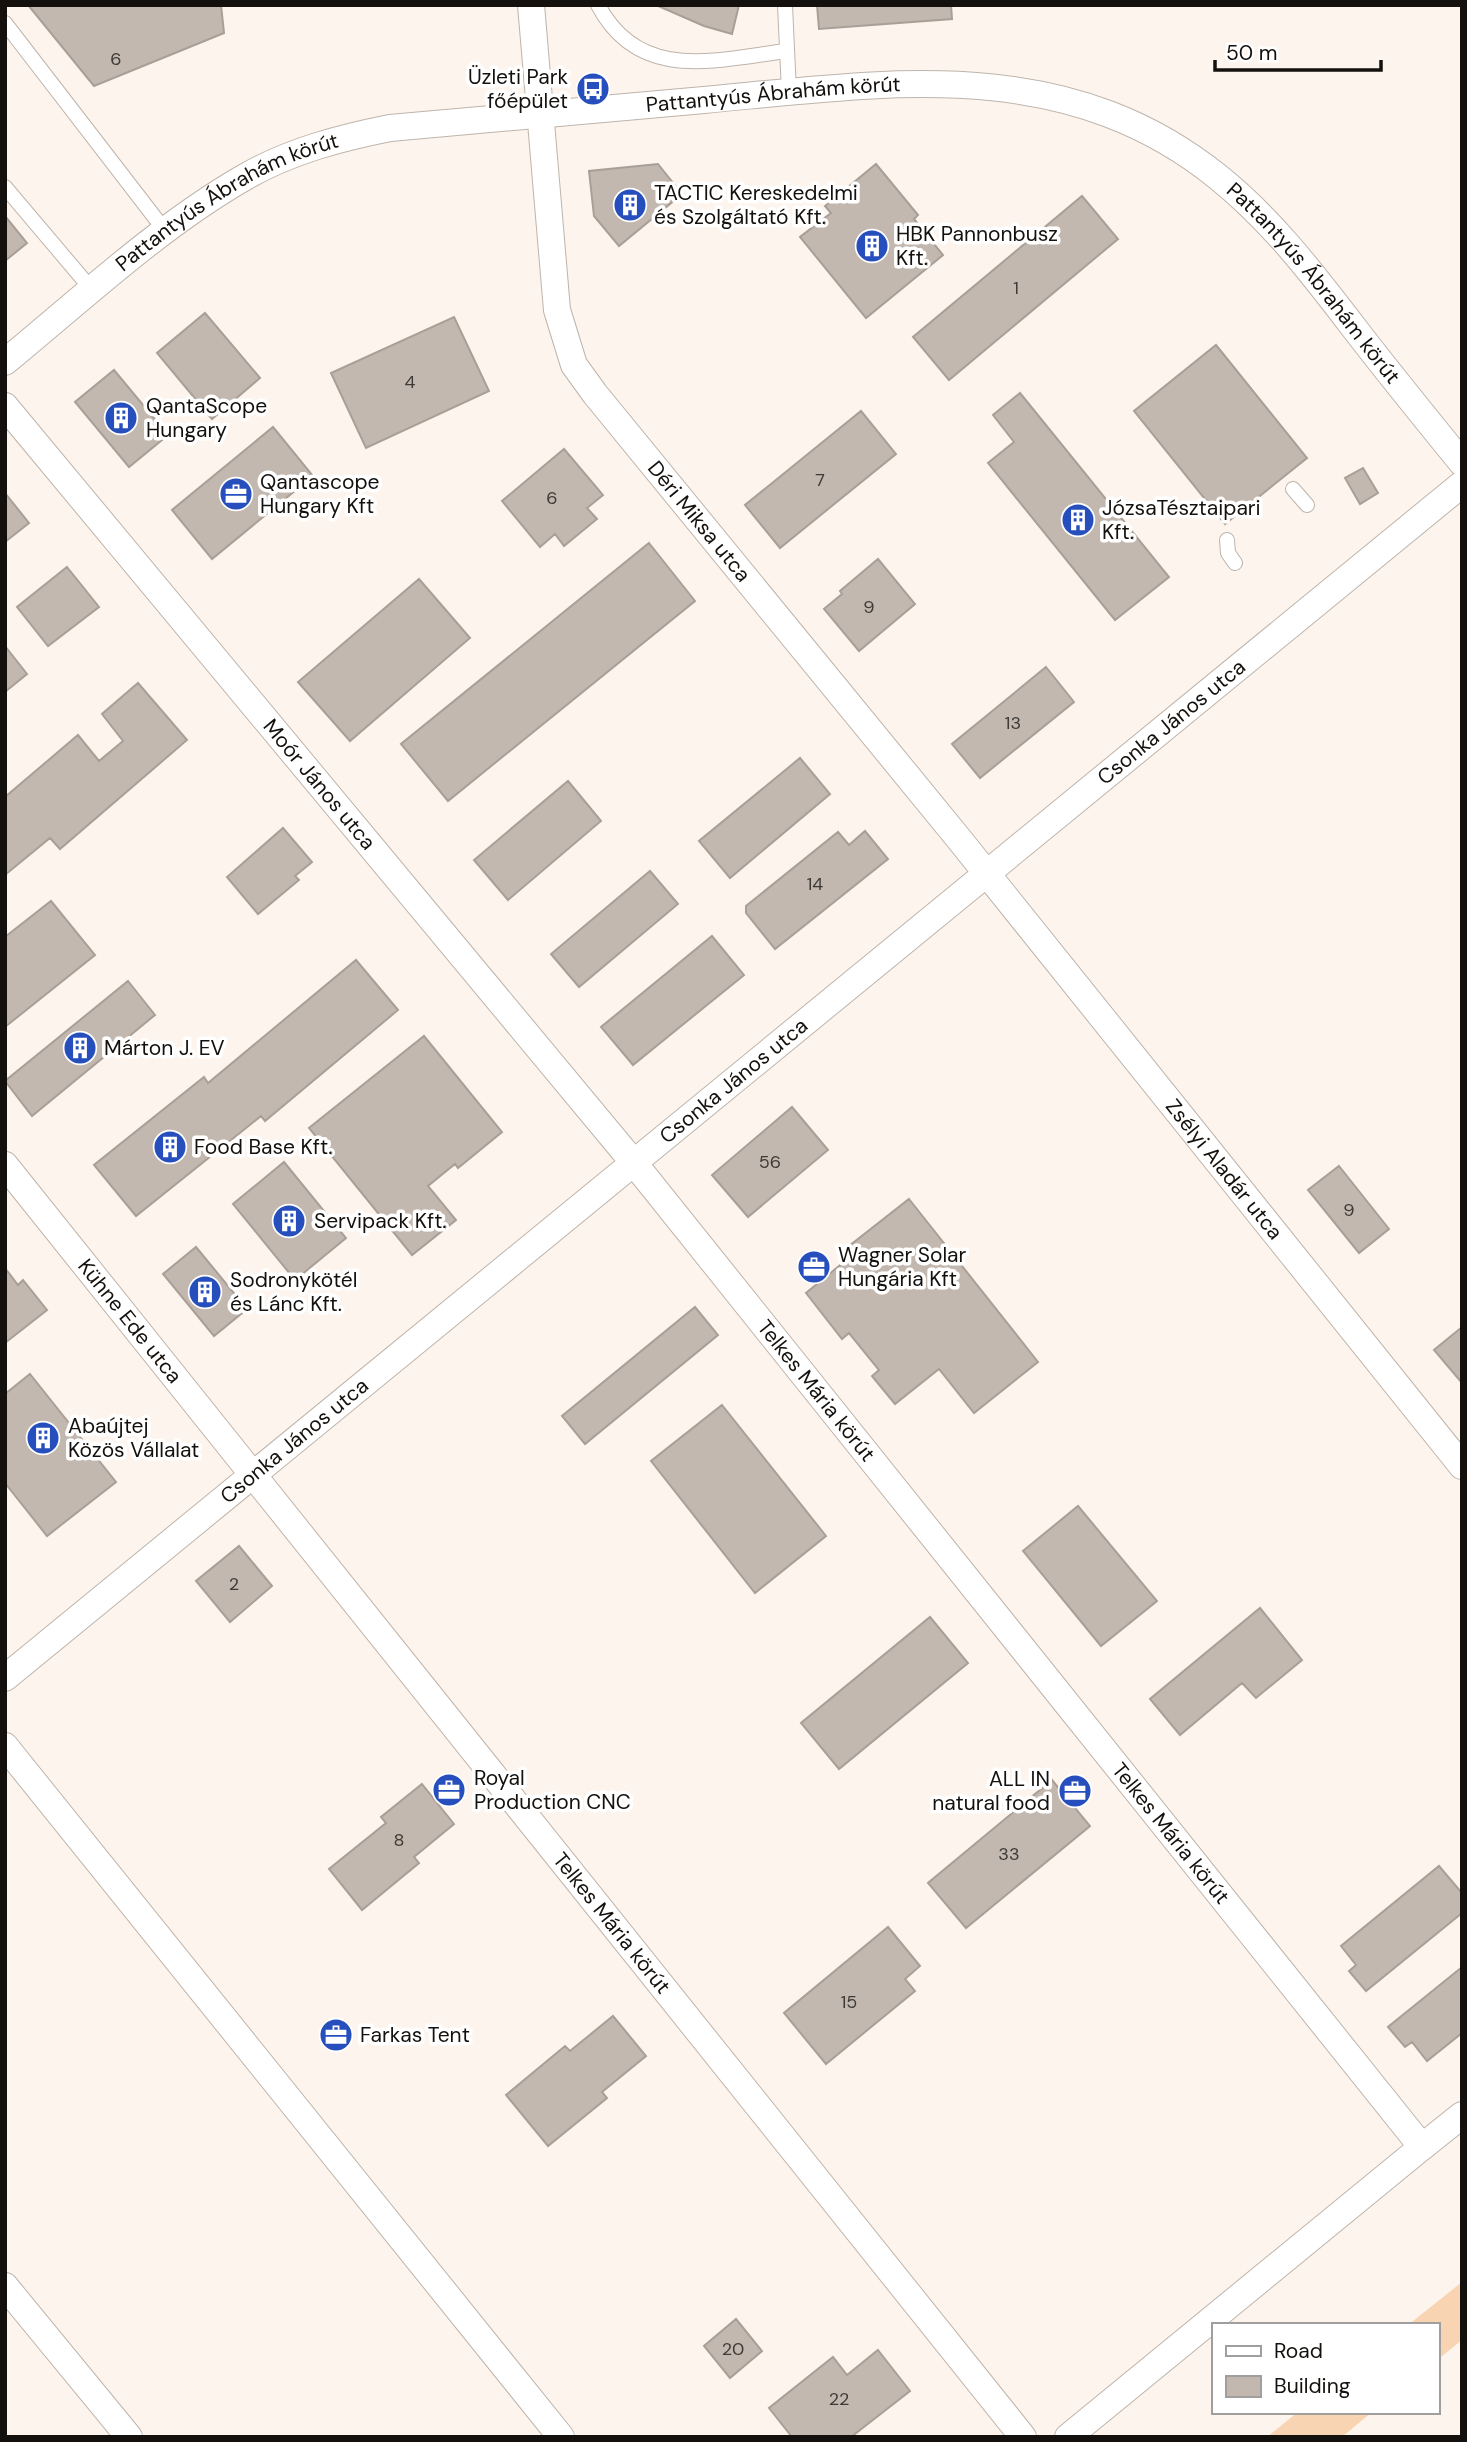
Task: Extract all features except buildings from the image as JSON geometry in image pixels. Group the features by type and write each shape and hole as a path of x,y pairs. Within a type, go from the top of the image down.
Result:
{"street":[{"name":"Déri Miksa utca","path":"531,5 538,115 557,310 574,365 987,874"},
{"name":"Pattantyús Ábrahám körút","path":"5,362 166,232 245,177 324,143 390,128 789,92 889,84 978,84 1087,107 1157,136 1216,176 1270,225 1298,255 1462,463"},
{"name":"Moór János utca","path":"5,405 634,1163"},
{"name":"Csonka János utca","path":"5,1678 1462,484"},
{"name":"Zsélyi Aladár utca","path":"987,874 1462,1466"},
{"name":"Telkes Mária körút","path":"634,1163 1422,2147"},
{"name":"Kühne Ede utca","path":"5,1165 166,1364 252,1476"},
{"name":"Telkes Mária körút","path":"252,1476 1023,2437"},
{"path":"5,1746 561,2437"},
{"path":"1068,2437 1462,2115"},
{"path":"5,2287 129,2437"}],"lane":[{"path":"598,5 617,33 648,53 667,61 690,63 786,51"},
{"path":"785,5 789,92"},
{"path":"5,23 166,232"},
{"path":"5,187 93,291"},
{"path":"1293,489 1307,505"},
{"path":"1227,540 1228,553 1235,563"}],"shaded area":[{"path":"1462,2282 1462,2340 1439,2358 1439,2323 1411,2323"},
{"path":"1296,2414 1370,2414 1342,2437 1267,2437"}],"place":[{"name":"Üzleti Park főépület","path":"593,89"},
{"name":"TACTIC Kereskedelmi és Szolgáltató Kft.","path":"630,205"},
{"name":"HBK Pannonbusz Kft.","path":"872,246"},
{"name":"QantaScope Hungary","path":"121,418"},
{"name":"Qantascope Hungary Kft","path":"236,494"},
{"name":"JózsaTésztaipari Kft.","path":"1078,520"},
{"name":"Márton J. EV","path":"80,1048"},
{"name":"Food Base Kft.","path":"170,1147"},
{"name":"Servipack Kft.","path":"289,1221"},
{"name":"Wagner Solar Hungária Kft","path":"814,1267"},
{"name":"Sodronykötél és Lánc Kft.","path":"205,1292"},
{"name":"Abaújtej Közös Vállalat","path":"43,1438"},
{"name":"Royal Production CNC","path":"449,1790"},
{"name":"ALL IN natural food","path":"1075,1791"},
{"name":"Farkas Tent","path":"336,2035"}]}
